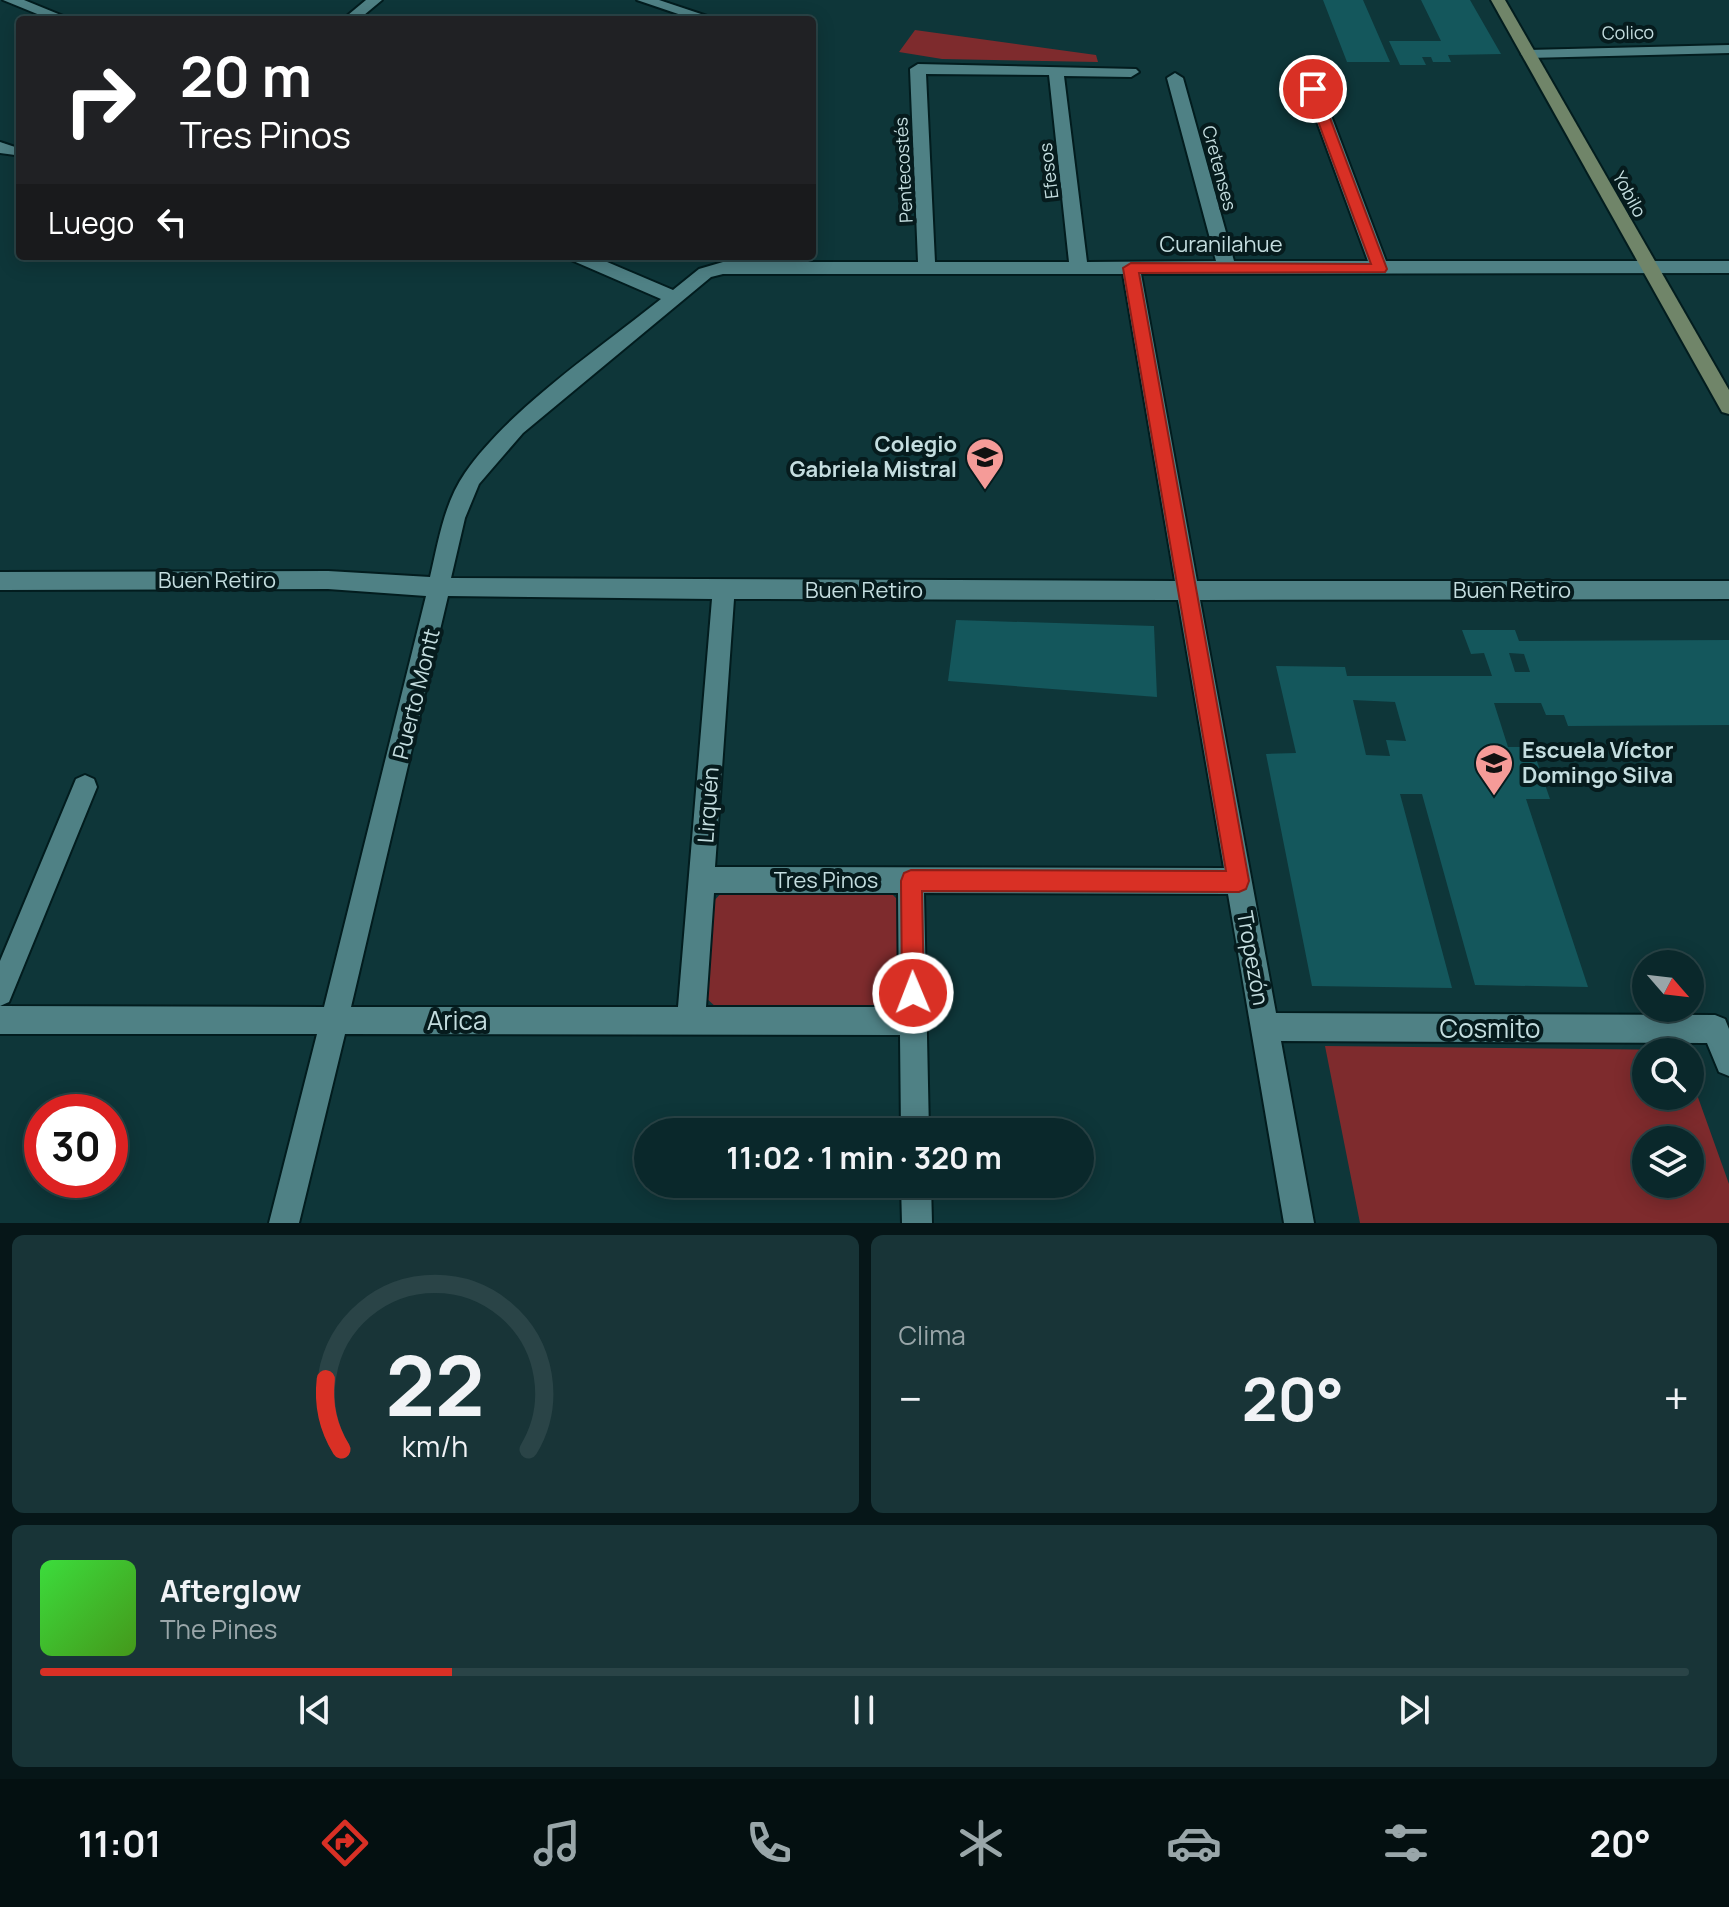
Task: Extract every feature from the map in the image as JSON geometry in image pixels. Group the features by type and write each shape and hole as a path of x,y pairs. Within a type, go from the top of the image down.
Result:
{"main road":[{"name":"Yobilo","path":"1498,0 1729,407"}],"street":[{"path":"354,16 375,0"},
{"path":"644,0 698,16"},
{"path":"0,12 14,1 55,16"},
{"name":"Colico","path":"1528,54 1729,49"},
{"name":"Pentecostés","path":"927,268 918,69 1056,70"},
{"path":"1056,70 1131,72"},
{"name":"Efesos","path":"1056,70 1079,268"},
{"name":"Cretenses","path":"1175,78 1227,268"},
{"path":"1313,89 1380,269"},
{"path":"586,260 673,297"},
{"name":"Curanilahue","path":"716,262 927,268 1729,267"},
{"name":"Puerto Montt","path":"284,1223 436,611 438,587 459,508 471,480 516,428 716,262"},
{"name":"Tropezón","path":"1131,268 1299,1223"},
{"name":"Buen Retiro","path":"0,581 328,580 438,587 724,590 1729,590"},
{"name":"Lirquén","path":"691,1020 724,590"},
{"path":"0,993 85,787"},
{"name":"Tres Pinos","path":"702,880 1239,881"},
{"path":"911,881 915,1118"},
{"name":"Arica","path":"0,1020 914,1021"},
{"name":"Cosmito","path":"1265,1027 1715,1029 1729,1062"},
{"path":"916,1198 917,1223"}],"shaded area":[{"path":"915,30 1096,55 1098,62 942,59 899,52"},
{"path":"723,891 890,892 899,901 901,998 888,1011 717,1008 705,997 712,903"},
{"path":"1325,1046 1632,1049 1632,1110 1703,1110 1729,1184 1729,1223 1360,1223"}],"building":[{"path":"1323,0 1363,0 1390,62 1347,62"},
{"path":"1421,0 1470,0 1501,54 1448,55 1451,62 1433,62 1431,57 1422,57 1426,65 1400,65 1389,41 1441,41"},
{"path":"956,620 1154,626 1157,697 948,681"},
{"path":"1462,630 1515,630 1519,641 1729,640 1729,725 1568,726 1564,715 1546,715 1541,703 1494,703 1508,747 1532,747 1550,799 1526,799 1588,987 1475,985 1422,794 1400,794 1452,988 1312,986 1266,754 1296,753 1276,666 1345,667 1347,676 1492,676 1484,653 1471,654","holes":["1509,653 1524,654 1530,672 1515,672","1353,700 1395,702 1406,741 1386,740 1390,756 1366,755"]}],"place":[{"name":"Colegio Gabriela Mistral","path":"985,491"},
{"name":"Escuela Víctor Domingo Silva","path":"1494,797"}],"route":[{"path":"913,993 911,881 1239,881 1131,268 1380,269 1313,89"}]}
